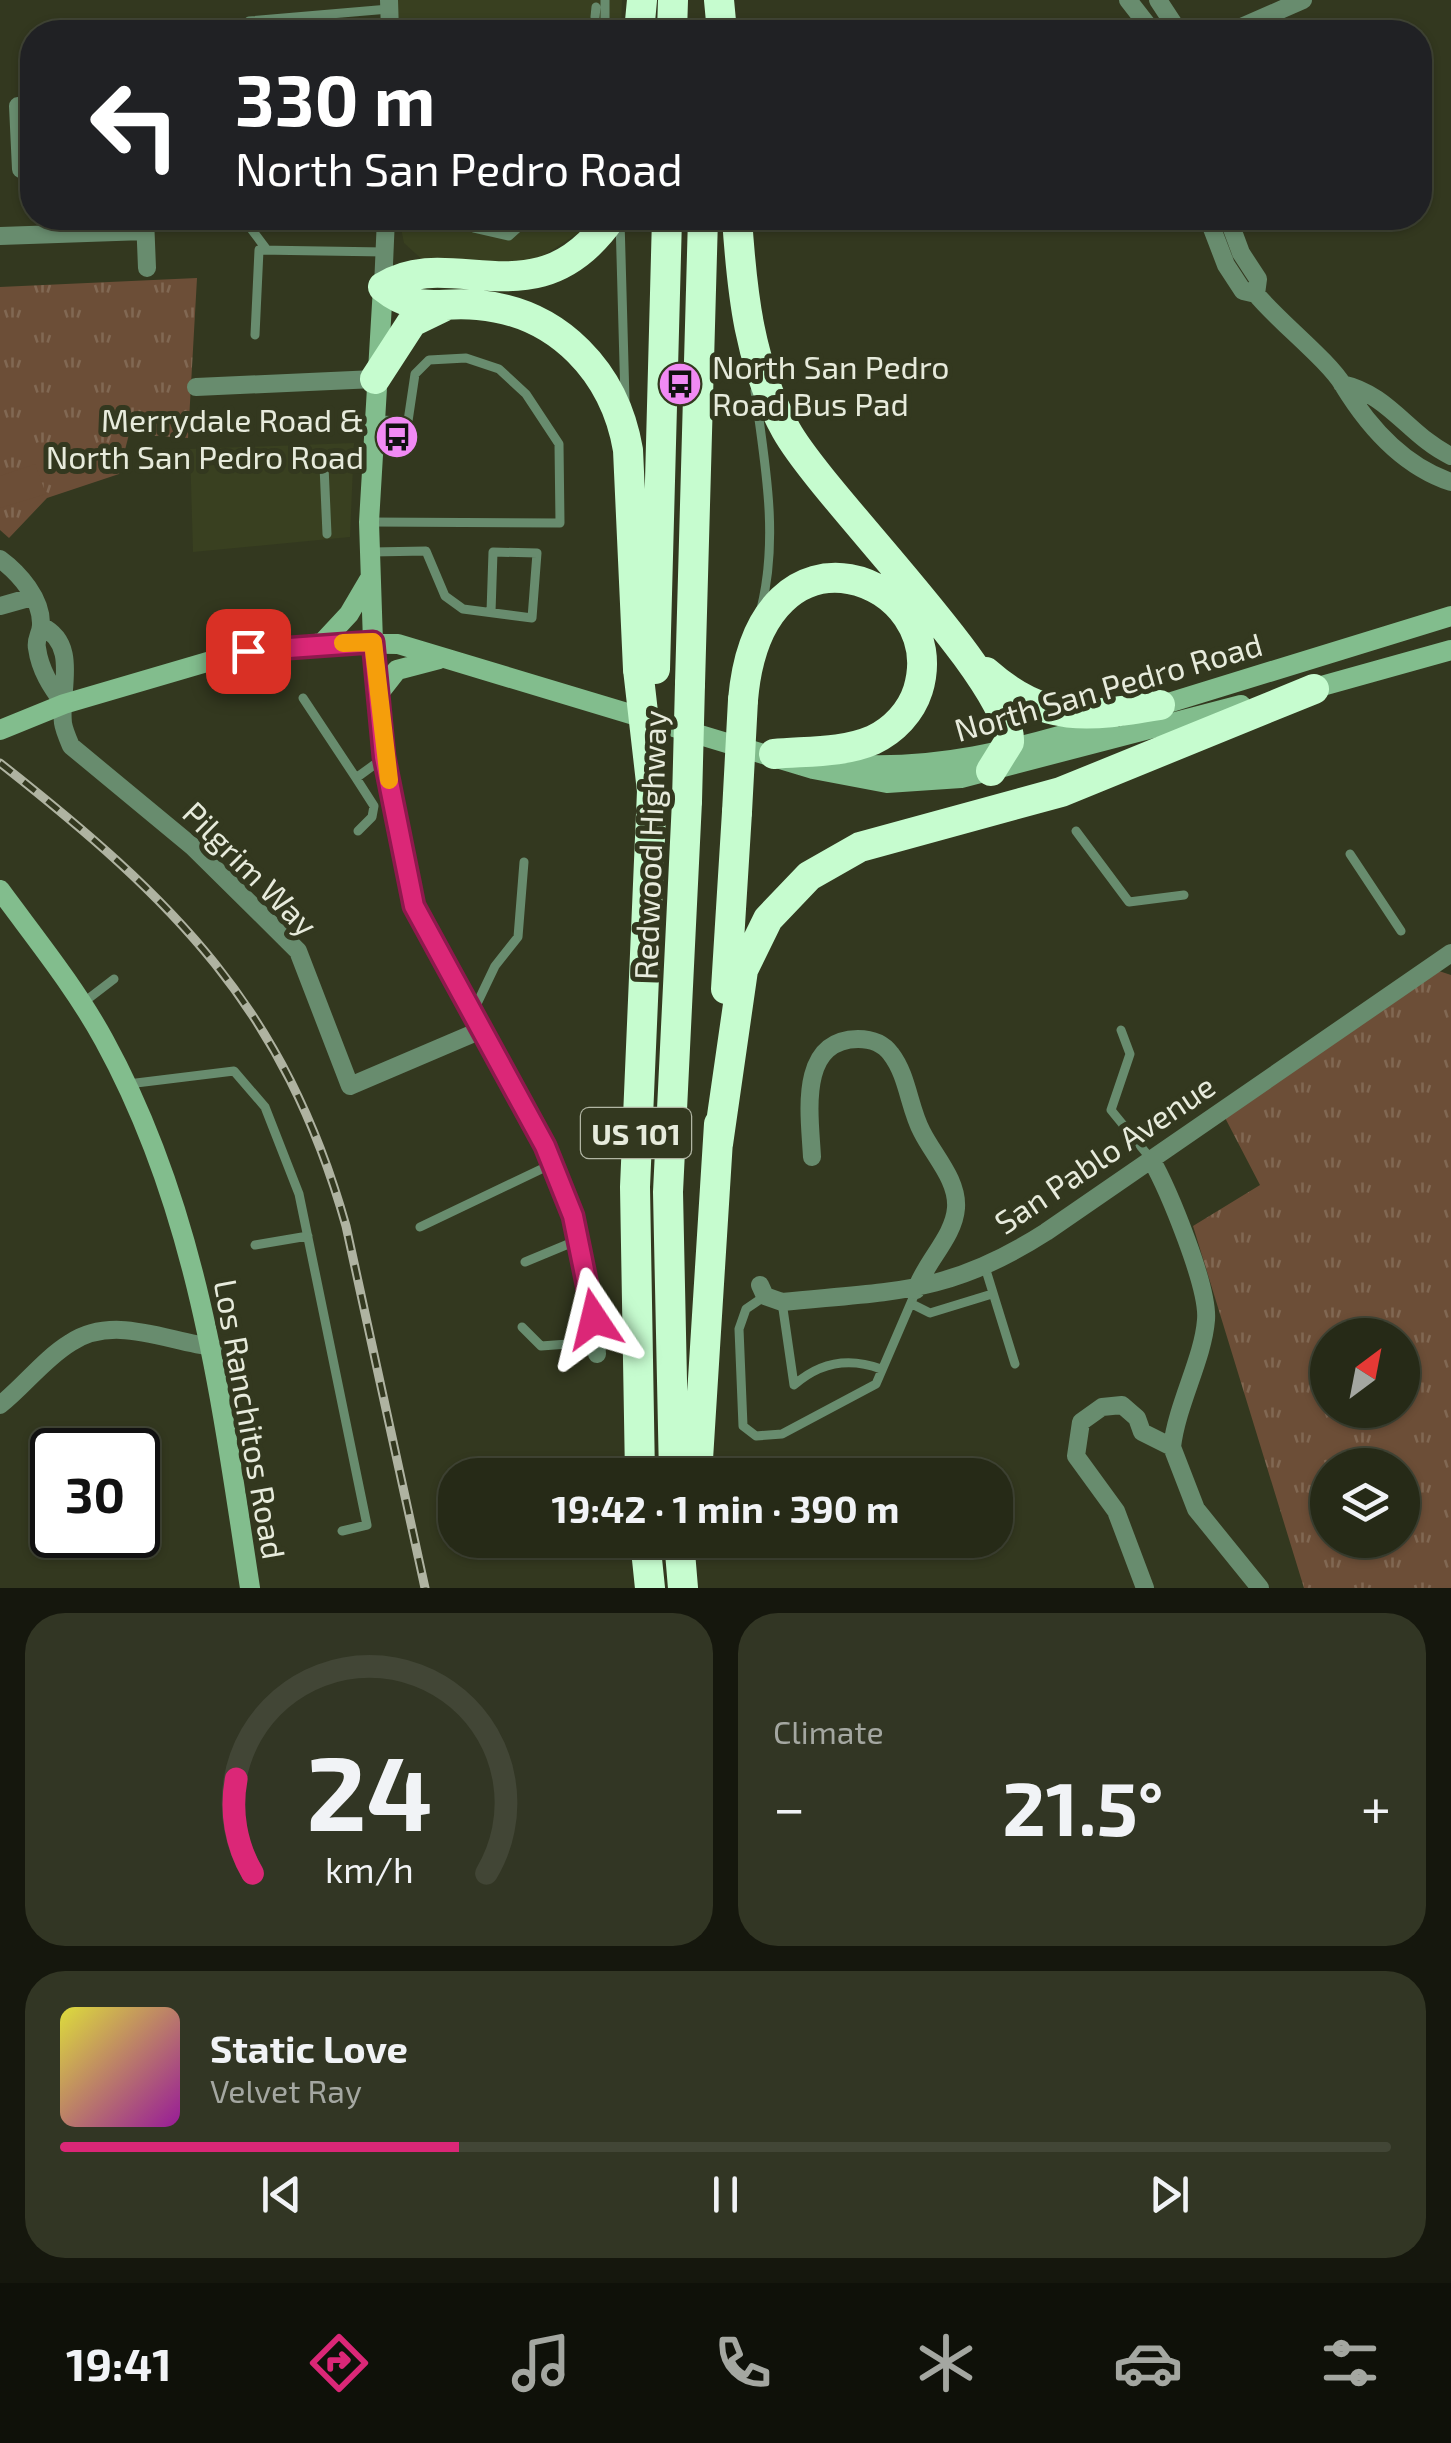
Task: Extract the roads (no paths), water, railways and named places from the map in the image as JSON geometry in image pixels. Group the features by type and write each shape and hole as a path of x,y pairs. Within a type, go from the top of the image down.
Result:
{"highway":[{"path":"600,230 583,249 542,271 500,278 404,273 383,287 404,304 466,304 526,316 578,349 600,374 615,403 630,466 646,671"},
{"name":"Redwood Highway","path":"640,1458 634,1187 652,791 646,671 666,230"},
{"name":"Redwood Highway","path":"674,1458 668,1192 687,801 703,230"},
{"path":"739,230 744,312 766,388 796,447 983,668 1024,700 1084,716 1160,705"},
{"path":"375,380 416,318 434,309 466,304"},
{"path":"698,1458 743,700 750,650 764,617 798,586 834,578 864,583 889,597 910,620 920,651 915,697 886,732 854,746 774,754"},
{"path":"920,596 1006,717 999,760"},
{"path":"718,1144 736,1002 748,956 768,919 809,876 860,847 1060,792 1314,689"},
{"path":"648,1558 650,1588"},
{"path":"681,1558 683,1583"},
{"path":"683,1583 686,1558"}],"main road":[{"path":"373,642 369,522 383,287"},
{"path":"322,643 349,614 370,578"},
{"name":"North San Pedro Road","path":"999,760 1160,705 1451,616"},
{"name":"North San Pedro Road","path":"0,730 64,704 248,651 373,642 398,644 774,754 906,767 999,760 1314,689 1451,650"},
{"path":"379,693 390,676 402,667 451,659"},
{"name":"Los Ranchitos Road","path":"0,890 82,1004 126,1085 182,1228 213,1347 250,1588"}],"street":[{"path":"1128,0 1144,20"},
{"path":"1257,20 1303,0"},
{"path":"18,106 20,120"},
{"path":"0,236 72,230"},
{"path":"145,230 147,268"},
{"path":"383,287 386,230"},
{"path":"1213,230 1242,291 1256,294 1342,384 1355,408 1399,452 1451,482"},
{"path":"1232,230 1258,280 1256,294"},
{"path":"196,388 375,380"},
{"path":"1342,384 1378,396 1424,439 1451,456"},
{"path":"0,558 26,583 42,626 58,639 68,676 64,704"},
{"path":"0,606 32,597"},
{"path":"373,642 384,757 414,906 552,1164 592,1296 597,1348"},
{"name":"Pilgrim Way","path":"64,704 63,724 71,746 193,847 298,951 350,1086 476,1023"},
{"name":"San Pablo Avenue","path":"769,1294 912,1303 985,1267 1046,1232 1451,953"},
{"path":"812,1158 811,1088 821,1056 832,1045 848,1040 866,1039 884,1046 899,1068 919,1127 955,1192 952,1223 927,1262 912,1303"},
{"path":"1151,1159 1192,1259 1206,1321 1175,1419 1172,1447 1196,1509 1260,1588"},
{"path":"0,1405 68,1343 91,1331 133,1330 213,1347"},
{"path":"1145,1588 1116,1511 1076,1456 1075,1438 1082,1422 1102,1407 1122,1404 1138,1418 1142,1432 1172,1447"}],"lane":[{"path":"257,20 389,4"},
{"path":"252,230 267,250"},
{"path":"483,230 509,236 516,230"},
{"path":"621,230 620,295 630,466"},
{"path":"255,336 259,250 385,252"},
{"path":"744,312 771,526 769,570 750,650"},
{"path":"369,522 560,524 559,444 526,394 499,370 466,358 429,360 415,374 408,421 373,420"},
{"path":"326,534 324,466 372,461"},
{"path":"369,552 426,551 445,596 463,608 490,612 532,618 536,554 493,552 490,612"},
{"path":"303,698 374,806 372,816 358,831"},
{"path":"356,778 384,757"},
{"path":"1076,831 1129,902 1184,895"},
{"path":"1350,854 1401,931"},
{"path":"476,1023 494,966 518,938 524,862"},
{"path":"82,1004 114,979"},
{"path":"1121,1030 1130,1054 1111,1110 1151,1159"},
{"path":"126,1085 234,1070 265,1107 299,1194 368,1525 342,1531"},
{"path":"420,1227 552,1164"},
{"path":"256,1246 308,1236"},
{"path":"525,1262 578,1240"},
{"path":"985,1267 1014,1364"},
{"path":"880,1369 854,1359 809,1372 794,1385 769,1294 746,1310 740,1329 743,1426 756,1436 782,1434 876,1384 912,1303 930,1314 992,1294"},
{"path":"522,1327 540,1346 597,1348"}],"railway":[{"path":"0,763 119,862 170,912 255,1019 290,1081 320,1149 346,1226 425,1588"}],"place":[{"name":"North San Pedro Road Bus Pad","path":"680,384"},
{"name":"Merrydale Road & North San Pedro Road","path":"397,437"}]}
